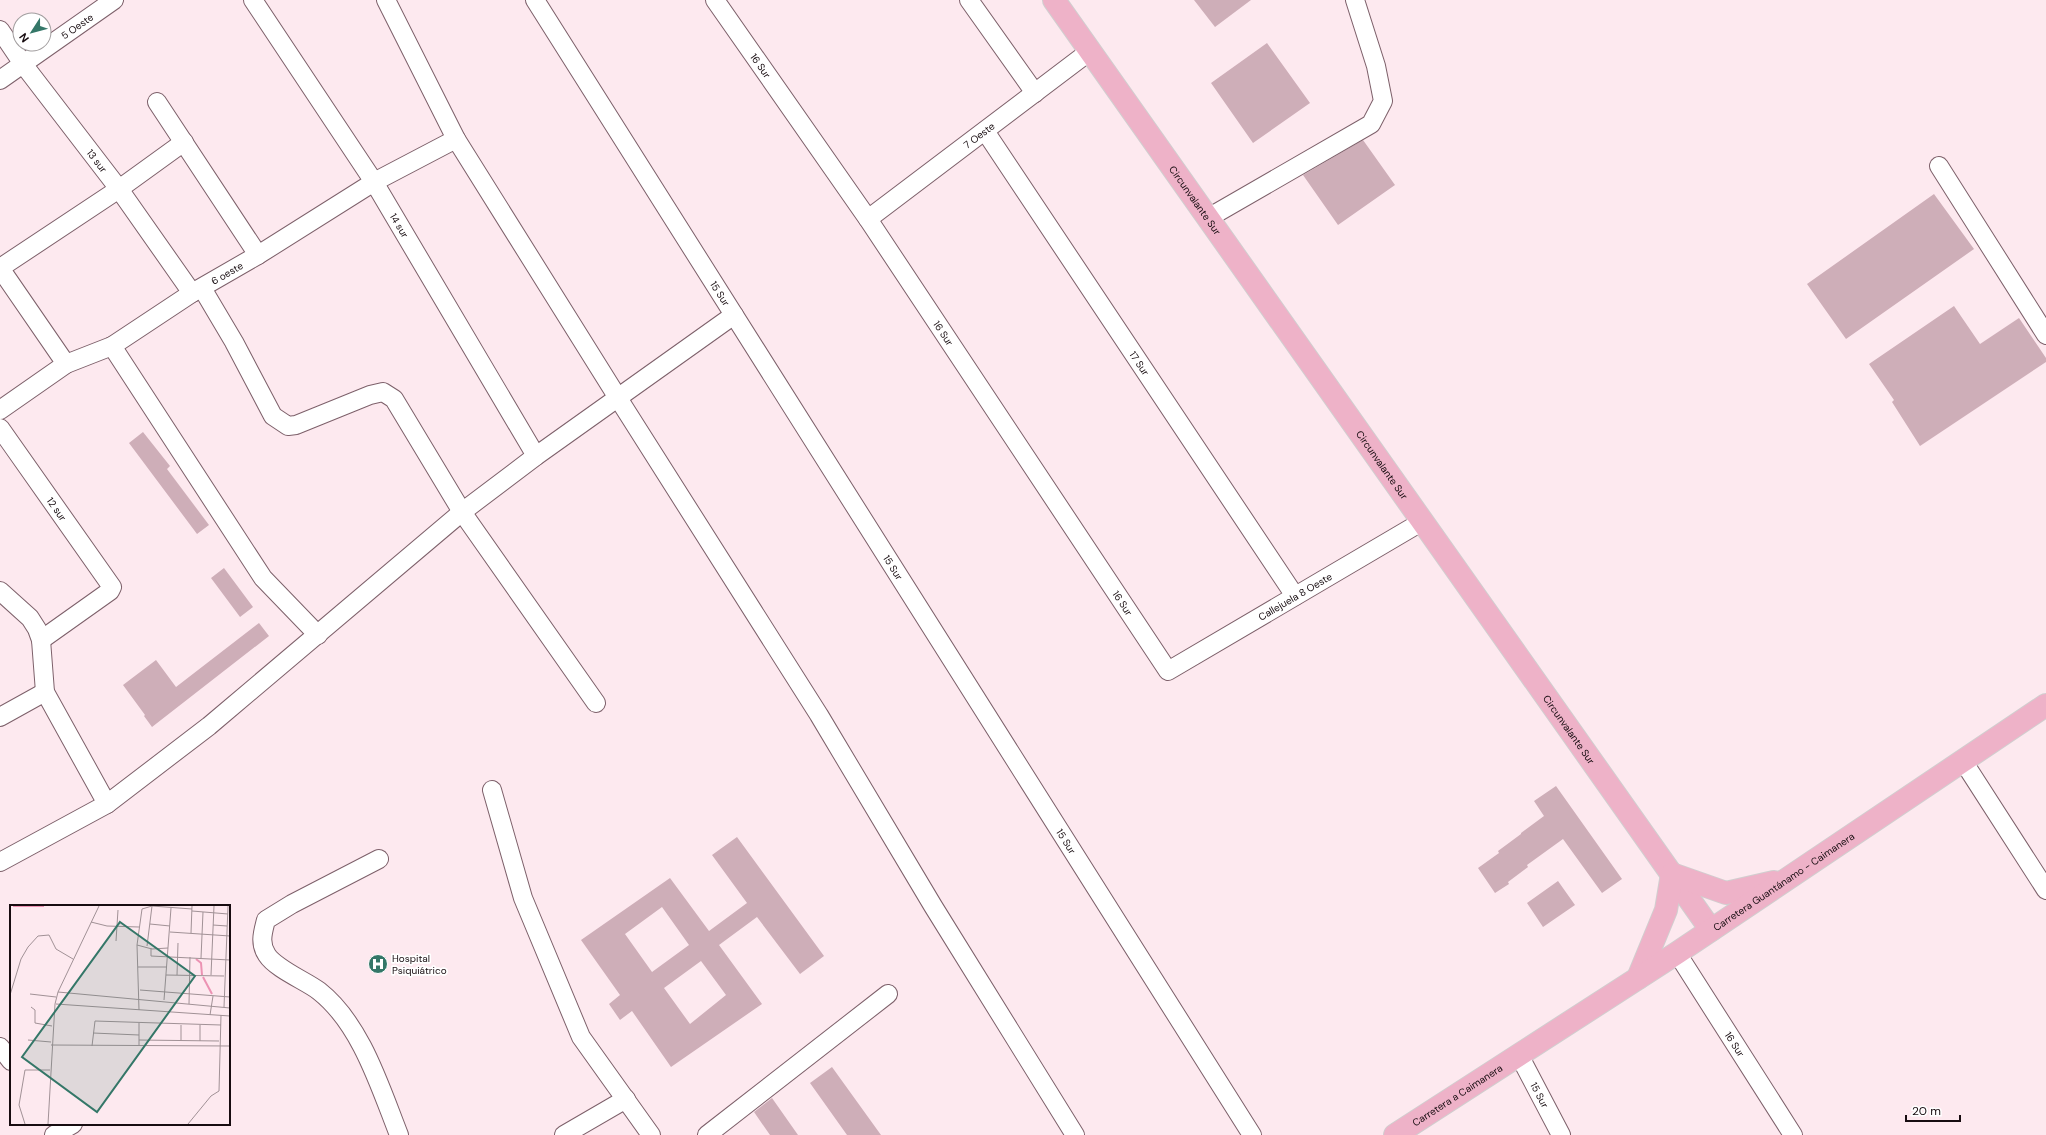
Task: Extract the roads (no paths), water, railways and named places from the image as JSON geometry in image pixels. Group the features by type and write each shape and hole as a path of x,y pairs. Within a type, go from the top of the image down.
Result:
{"main road":[{"name":"Circunvalante Sur","path":"1054,0 1712,930"},
{"name":"Carretera Guantánamo - Caimanera","path":"1519,1055 1712,930 2046,705"},
{"path":"1638,978 1666,910 1672,874 1726,893 1787,879"},
{"name":"Carretera a Caimanera","path":"1395,1135 1519,1055"}],"street":[{"name":"5 Oeste","path":"0,80 114,0"},
{"name":"14 sur","path":"253,0 374,182 536,456"},
{"path":"386,0 456,139 819,715 934,906 1075,1135"},
{"name":"15 Sur","path":"535,0 1252,1135"},
{"name":"16 Sur","path":"715,0 868,219 1168,670"},
{"path":"969,0 1035,93"},
{"path":"1208,218 1371,124 1382,101 1376,66 1355,0"},
{"name":"13 sur","path":"0,30 23,64 197,290 234,342 274,416 288,426 296,426 370,395 383,392 394,399 462,512"},
{"name":"7 Oeste","path":"868,219 1090,51"},
{"path":"157,102 258,255"},
{"name":"17 Sur","path":"985,131 1295,596"},
{"name":"6 oeste","path":"0,410 66,364 112,346 197,290 258,255 374,182 456,139"},
{"path":"66,364 0,268 119,189 184,142"},
{"path":"1939,166 2046,335"},
{"path":"0,862 107,804 209,726 462,512 536,456 734,315"},
{"path":"112,346 263,578 318,634"},
{"name":"12 sur","path":"0,428 110,582 112,587 110,591 41,640"},
{"path":"462,512 596,703"},
{"name":"Callejuela 8 Oeste","path":"1168,670 1423,521"},
{"path":"0,591 30,618 38,629 41,640 45,692 107,804"},
{"path":"0,718 45,692"},
{"path":"1963,761 2046,890"},
{"path":"492,790 523,898 581,1037 651,1135"},
{"path":"379,859 292,904 266,920 261,940 267,955 288,973 319,991 346,1018 374,1073 399,1135"},
{"name":"16 Sur","path":"1677,953 1793,1135"},
{"path":"707,1135 888,994"},
{"path":"0,1047 10,1060"},
{"name":"15 Sur","path":"1519,1055 1561,1135"},
{"path":"564,1135 626,1099"}],"place":[{"name":"Hospital Psiquiátrico","path":"378,964"}]}
